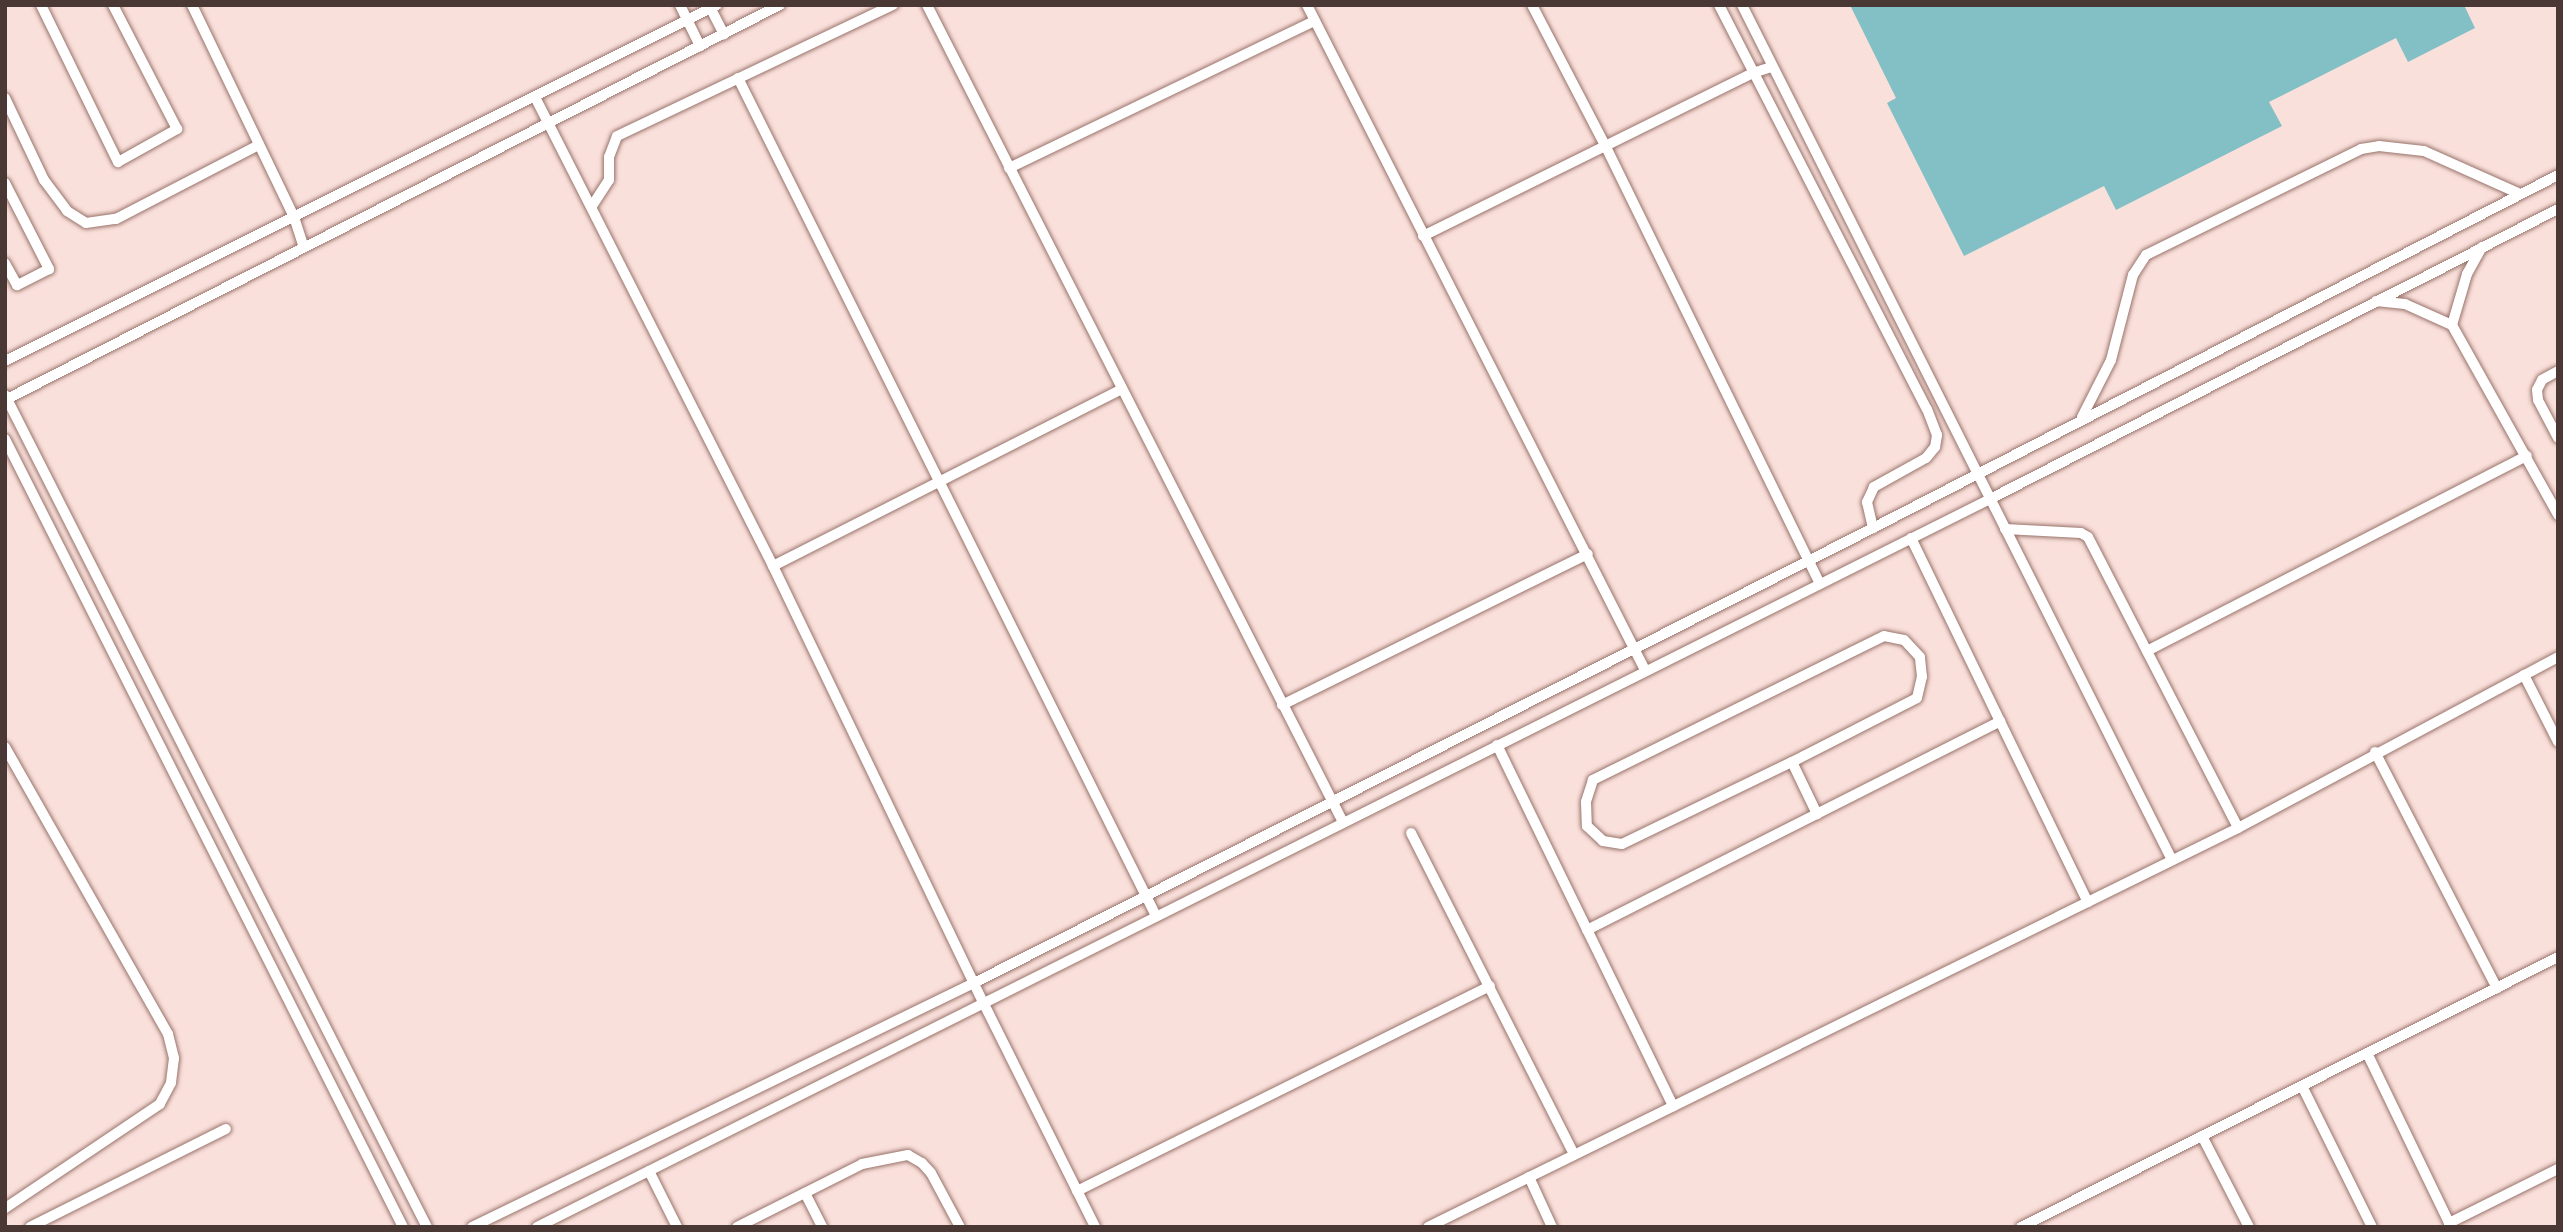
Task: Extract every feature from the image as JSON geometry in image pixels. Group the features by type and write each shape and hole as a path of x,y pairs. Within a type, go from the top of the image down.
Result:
{"lane":[{"path":"41,5 118,162 177,130 114,5"},
{"path":"192,5 294,217 304,247"},
{"path":"680,5 700,46"},
{"path":"427,1227 6,398 779,5"},
{"path":"592,206 608,180 609,157 617,136 893,5"},
{"path":"927,5 1343,822"},
{"path":"1307,5 1646,670"},
{"path":"1532,5 1605,145 1819,582"},
{"path":"1719,5 1921,397 1937,435 1934,447 1926,458 1874,487 1867,502 1873,528"},
{"path":"1742,5 2172,860"},
{"path":"5,361 712,6 724,34"},
{"path":"1009,168 1314,20"},
{"path":"1423,236 1605,145 1772,66"},
{"path":"738,78 1156,916"},
{"path":"535,97 546,124 592,206 773,566 984,1004 1095,1227"},
{"path":"5,98 8,112 44,180 67,211 86,223 116,219 259,145"},
{"path":"2081,419 2111,360 2133,275 2146,256 2361,149 2379,146 2424,151 2521,194"},
{"path":"472,1227 974,983 1873,528 1976,472 2558,175"},
{"path":"5,183 49,269 17,285 5,263"},
{"path":"537,1227 1819,582 1990,499 2558,209"},
{"path":"2452,325 2467,274 2483,245"},
{"path":"2372,302 2405,304 2452,325 2558,515"},
{"path":"2558,371 2542,380 2537,390 2538,400 2558,438"},
{"path":"773,566 1122,389"},
{"path":"5,439 403,1227"},
{"path":"2147,651 2527,456"},
{"path":"2005,528 2081,533 2088,537 2238,828"},
{"path":"1911,538 2088,902"},
{"path":"1282,705 1588,554"},
{"path":"1884,636 1904,639 1920,657 1922,677 1917,698 1792,762 1622,844 1603,841 1587,826 1586,802 1593,780 1884,636"},
{"path":"1428,1227 2238,828 2375,752 2558,657"},
{"path":"2524,675 2558,742"},
{"path":"1587,930 2000,721"},
{"path":"1497,745 1673,1106"},
{"path":"5,747 168,1034 174,1058 171,1083 160,1104 5,1208"},
{"path":"2375,752 2497,988"},
{"path":"1792,762 1817,814"},
{"path":"1411,833 1574,1154"},
{"path":"2021,1227 2558,957"},
{"path":"1077,1191 1490,986"},
{"path":"2367,1053 2450,1225 2558,1169"},
{"path":"2302,1086 2372,1227"},
{"path":"30,1227 226,1129"},
{"path":"2202,1136 2249,1227"},
{"path":"737,1227 862,1164 908,1155 922,1163 931,1173 960,1227"},
{"path":"649,1171 677,1227"},
{"path":"1529,1177 1552,1227"},
{"path":"805,1193 822,1227"}],"building":[{"path":"1850,5 2464,5 2475,28 2408,62 2396,38 2269,102 2282,126 2116,210 2104,186 1964,256 1887,103 1896,98"}]}
